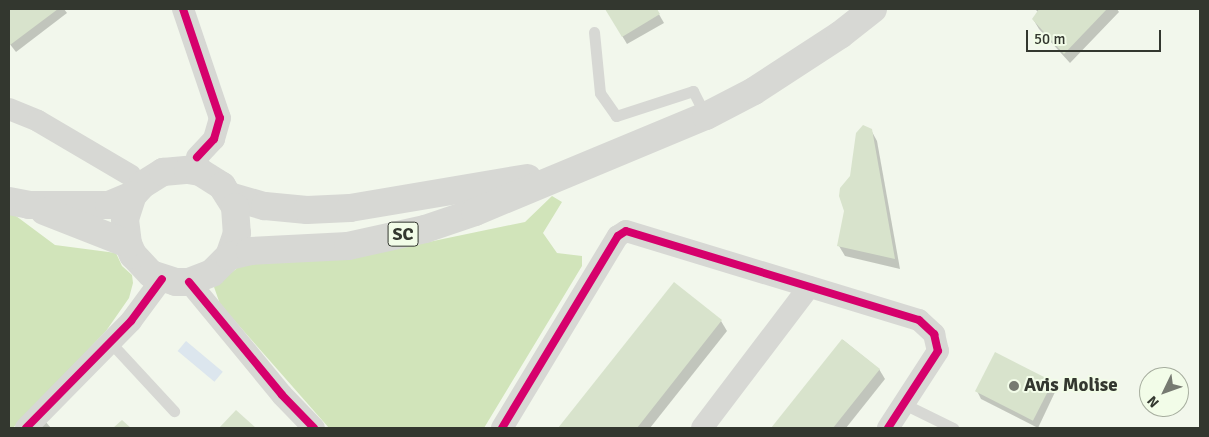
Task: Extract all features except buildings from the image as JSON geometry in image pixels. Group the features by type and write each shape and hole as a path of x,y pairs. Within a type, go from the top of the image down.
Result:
{"main road":[{"name":"SC","path":"229,256 250,252 348,246 425,229 706,116 754,91 840,35 873,9"},
{"path":"19,203 109,205 132,185 182,169 212,178 229,196 235,207 238,233 229,256 212,273 190,282 162,279 141,266 128,244 125,219 132,185"},
{"name":"SC","path":"229,196 265,206 307,210 350,208 568,172"},
{"path":"19,203 128,244"}],"street":[{"path":"183,9 220,118 214,139 197,156"},
{"path":"9,109 38,120 132,185"},
{"path":"502,428 618,236 626,231 919,320 934,334 938,351 888,428"},
{"path":"26,428 110,343 162,279"},
{"path":"190,282 282,395 314,428"},
{"path":"702,428 809,287"}],"lane":[{"path":"594,32 600,93 616,116 693,91 706,116"},
{"path":"110,343 174,411"},
{"path":"904,404 952,428"}],"green space":[{"path":"552,196 562,202 543,233 557,253 582,256 582,266 484,428 329,428 220,304 214,287 236,269 244,257 395,249 525,222"},
{"path":"9,214 16,216 55,245 116,253 122,266 132,275 133,283 129,298 106,331 13,428 9,428"}],"shaded area":[{"path":"186,341 223,372 214,382 178,351"}],"cycle path":[{"path":"183,9 220,118 214,139 197,157"},
{"path":"502,428 618,236 626,231 919,320 934,334 938,351 888,428"},
{"path":"26,428 131,321 162,279"},
{"path":"189,282 282,395 314,428"}],"place":[{"name":"Avis Molise","path":"1014,386"}]}
